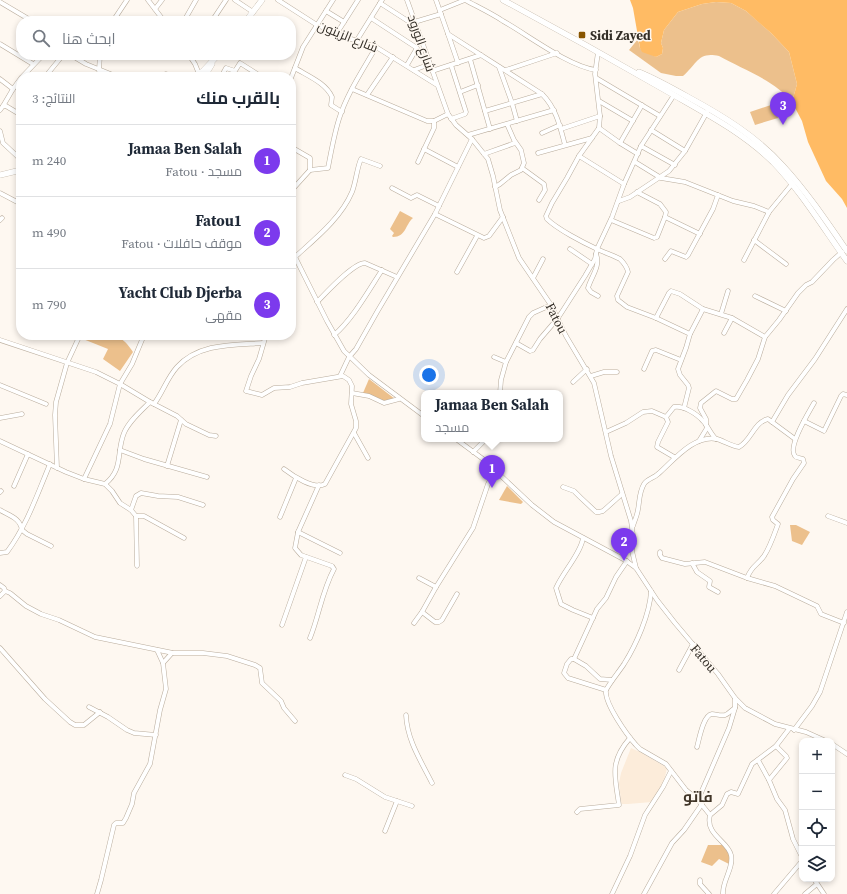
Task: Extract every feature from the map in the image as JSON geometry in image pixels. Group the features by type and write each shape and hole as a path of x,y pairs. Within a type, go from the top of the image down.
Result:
{"main road":[{"path":"250,16 262,0"},
{"path":"503,0 674,95 708,111 752,143 792,184 845,251"},
{"path":"205,72 214,60"},
{"path":"620,64 652,78 745,131 767,150 784,166 796,181 845,251 847,261"},
{"path":"0,175 16,172"}],"street":[{"path":"117,16 127,0"},
{"path":"148,0 160,16"},
{"path":"155,9 162,0"},
{"path":"187,16 196,0"},
{"path":"215,16 226,0"},
{"path":"235,0 253,12"},
{"name":"شارع الزيتون","path":"278,0 317,25 376,47 438,85"},
{"path":"337,33 358,0"},
{"name":"شارع الورود","path":"407,0 438,85"},
{"path":"436,0 458,63"},
{"path":"357,40 381,2 407,22 416,22 465,0 581,66 596,70"},
{"path":"293,72 303,47 331,1"},
{"path":"0,2 24,16"},
{"path":"326,11 344,22"},
{"path":"371,18 417,47 417,50 407,65"},
{"path":"448,34 542,94 550,102 554,110 565,145"},
{"path":"0,44 16,54"},
{"path":"296,185 310,170 328,168 337,125 342,112 352,89 376,47"},
{"path":"598,52 596,78 600,116 599,128 579,156 546,216 547,219 556,226 596,251 618,258 627,269 628,275 617,296 618,300 627,307 656,318 690,334"},
{"path":"506,70 557,53"},
{"path":"432,71 481,55"},
{"path":"367,95 393,57"},
{"path":"470,59 490,129"},
{"path":"26,60 33,64"},
{"path":"26,72 37,60"},
{"path":"49,72 59,60"},
{"path":"78,60 104,72"},
{"path":"99,70 100,60"},
{"path":"192,60 201,72"},
{"path":"224,72 226,68 235,71 240,63 254,72"},
{"path":"414,70 430,64"},
{"path":"451,65 466,113 451,119"},
{"path":"499,66 517,121"},
{"path":"295,68 316,80 325,88 332,97 331,105 342,112"},
{"path":"596,78 660,116"},
{"path":"0,79 13,89"},
{"path":"2,108 16,85"},
{"name":"Fatou","path":"438,85 451,119 472,139 484,154 490,166 503,217 519,258 551,305 566,336 591,376 598,396 606,432 632,528 632,551 636,568"},
{"path":"460,92 478,85"},
{"path":"352,89 422,120 434,120 448,114"},
{"path":"485,111 542,94"},
{"path":"516,343 532,351 558,318 592,264 596,251 611,220 624,184 641,146 674,95"},
{"path":"599,101 633,121"},
{"path":"620,143 642,105"},
{"path":"2,108 8,107 16,112"},
{"path":"468,135 554,110"},
{"path":"619,201 627,198 661,178 675,165 685,151 708,111"},
{"path":"542,133 600,116"},
{"path":"418,162 434,128 434,120"},
{"path":"496,187 522,168 524,163 524,158 519,146 515,143 507,124"},
{"path":"599,128 638,154"},
{"path":"651,130 685,151"},
{"path":"0,131 3,143 16,155"},
{"path":"538,153 592,138"},
{"path":"340,376 349,357 356,349 435,214 472,139"},
{"path":"484,154 515,143"},
{"path":"641,146 675,165"},
{"path":"424,149 458,167"},
{"path":"296,150 310,158 310,170"},
{"path":"579,156 624,184"},
{"path":"296,256 328,225 346,202 356,182 361,159 380,166"},
{"path":"635,162 661,178 685,182 769,212"},
{"path":"522,168 544,184 545,190 539,200"},
{"path":"744,260 769,212 792,184"},
{"path":"392,188 411,198 417,195 439,206"},
{"path":"611,220 654,238 657,237 666,212 663,207 637,192"},
{"path":"0,193 16,201"},
{"path":"665,259 671,251 687,256 700,234 718,195"},
{"path":"435,214 477,236 484,238 487,238 503,217"},
{"path":"665,217 700,234"},
{"path":"457,272 477,236"},
{"path":"754,240 786,264"},
{"path":"570,249 592,264"},
{"path":"596,251 598,260 597,266 588,288 590,292 598,296"},
{"path":"699,441 706,426 706,419 700,408 701,404 716,391 732,399 736,399 748,380 758,359 765,337 801,289 812,282 833,260 845,251"},
{"path":"296,259 334,335 349,357 399,399 421,414"},
{"path":"533,278 544,259"},
{"path":"317,302 348,272 361,263 365,263 382,270 397,278"},
{"path":"334,335 340,331 357,308 382,270"},
{"path":"656,318 671,291 680,294 703,309 732,318 765,337"},
{"path":"721,314 728,291"},
{"path":"755,296 786,311"},
{"path":"500,390 501,380 506,362 529,317 533,313 551,305"},
{"path":"684,408 689,388 678,372 690,334 703,309"},
{"path":"772,422 788,395 815,358 847,309"},
{"path":"724,333 732,318"},
{"path":"0,340 96,372 178,416 186,424 209,435 216,436"},
{"path":"57,468 56,402 67,363 78,340"},
{"path":"84,479 110,424 116,395 120,384 132,364 142,340"},
{"path":"264,340 260,359 251,376 246,391 262,395 274,388 290,387 302,383 321,381 340,376 349,380 352,386 351,404 356,421 354,433 344,448 325,484 319,485 296,478 284,469"},
{"path":"105,484 111,480 116,471 123,438 128,426 152,403 176,368 196,353 218,346 263,343"},
{"path":"644,369 652,351 656,350 681,360"},
{"path":"494,357 506,362"},
{"path":"573,382 587,369"},
{"path":"591,376 604,372 617,372"},
{"path":"0,385 46,404"},
{"path":"352,393 369,396 384,402 399,399"},
{"path":"804,421 824,431 841,396 843,394 847,395"},
{"path":"747,578 752,568 762,559 768,549 779,524 773,520 772,517 793,479 804,463 803,459 793,454 795,439 814,403"},
{"path":"666,417 674,407 680,406 700,418 716,439 739,447 744,445 752,432 763,421 768,419 795,439"},
{"path":"606,432 626,423 643,412 652,411 666,417 668,422 657,447 674,457"},
{"path":"0,418 22,414"},
{"path":"168,466 181,420"},
{"path":"354,433 368,458"},
{"path":"632,528 644,484 659,473 674,457 699,441 716,439"},
{"path":"0,441 57,468 84,479 105,484 120,503 136,516 137,566"},
{"name":"Fatou","path":"460,442 496,470 540,512 561,527 626,560 636,568 651,590 718,674 735,698 755,714 775,724 819,738"},
{"path":"473,452 483,442"},
{"path":"120,450 144,459 207,477"},
{"path":"14,486 28,454"},
{"path":"0,553 7,552 22,530 50,464"},
{"path":"414,623 473,528 488,484 496,470"},
{"path":"280,517 296,478"},
{"path":"310,638 316,624 325,589 334,569 332,566 306,557 296,551 295,548 298,532 319,485"},
{"path":"563,487 577,494 596,512 603,511 622,494"},
{"path":"130,510 136,496 141,493 178,497 203,505"},
{"path":"0,510 21,523 22,530 27,534 51,546"},
{"path":"136,516 144,516 184,538"},
{"path":"828,516 847,522"},
{"path":"298,532 340,552"},
{"path":"583,538 582,546 556,588 562,604 592,618"},
{"path":"604,689 568,678 564,673 567,664 571,659 574,659 597,609 606,598 616,577 632,551"},
{"path":"660,552 662,558 685,564 692,562 709,563 747,578 775,586 818,607 820,614 844,623"},
{"path":"282,625 306,557"},
{"path":"692,562 696,572 710,581 709,587 718,592"},
{"path":"419,578 436,587"},
{"path":"0,585 5,591 10,593 26,606 85,633 108,640 173,653 218,654 255,665 260,668 262,683 281,701 284,708 295,721"},
{"path":"604,689 624,664 634,644 647,612 651,590"},
{"path":"0,596 5,591"},
{"path":"422,612 435,622 439,622 442,620 457,594"},
{"path":"794,730 820,692 847,612"},
{"path":"679,670 693,644"},
{"path":"0,648 45,699 70,722 75,725 84,726 100,712"},
{"path":"97,894 114,825 116,823 123,823 126,818 134,793 150,764 160,710 166,688 163,663 158,650"},
{"path":"163,663 173,653"},
{"path":"574,659 589,668 600,679 604,685 605,695 608,701 630,738 640,749 666,764 686,790 702,804 710,815 712,831 731,854 731,862 723,888 723,894"},
{"path":"600,679 612,680"},
{"path":"698,800 729,728 735,708 735,698"},
{"path":"89,707 134,733 156,735"},
{"path":"698,747 701,732 708,716 712,714 725,715 735,708"},
{"path":"406,715 407,727 411,741 432,783"},
{"path":"710,815 722,804 727,794 731,792 738,794 752,764 776,746 789,729"},
{"path":"578,812 580,809 619,805 615,781 616,763 621,750 630,738"},
{"path":"769,780 787,758 776,746"},
{"path":"835,746 847,754"},
{"path":"758,760 784,810 793,839 799,851"},
{"path":"612,894 630,856 645,815 663,787 671,771"},
{"path":"345,775 356,779 385,797 412,806"},
{"path":"385,831 397,801"},
{"path":"644,894 672,843 684,830 702,804"},
{"path":"774,894 799,865"},
{"path":"700,880 700,884 709,894"},
{"path":"805,894 817,884 824,894"}],"shaded area":[{"path":"630,0 847,0 847,208 842,199 826,181 808,142 802,121 792,102 797,84 789,52 771,33 746,11 731,3 716,2 702,4 678,12 664,30 661,43 663,48 662,54 656,57 642,52 640,48 633,8"},
{"path":"716,2 731,3 746,11 771,33 789,52 797,84 792,102 768,82 719,56 706,55 698,60 683,76 676,76 661,73 629,50 638,39 640,48 656,57 662,54 663,48 661,43 664,30 678,12 702,4"},
{"path":"774,104 778,118 755,125 750,112"},
{"path":"400,211 413,218 403,233 393,237 392,236 394,233 390,229"},
{"path":"86,340 123,340 133,352 120,371 103,359 108,349"},
{"path":"369,379 395,399 385,402 363,393"},
{"path":"507,486 523,502 521,504 499,500"},
{"path":"790,525 796,525 810,532 802,545 792,541"},
{"path":"631,748 667,768 663,786 652,802 622,804 621,802 619,783 621,773"},
{"path":"708,845 722,845 726,849 730,858 729,864 719,859 712,866 701,862"}],"place":[{"name":"Sidi Zayed","path":"582,35"},
{"name":"Yacht Club Djerba","path":"783,125"},
{"name":"Jamaa Ben Salah","path":"492,488"},
{"name":"Fatou1","path":"624,561"}],"district":[{"name":"فاتو","path":"698,797"}]}
